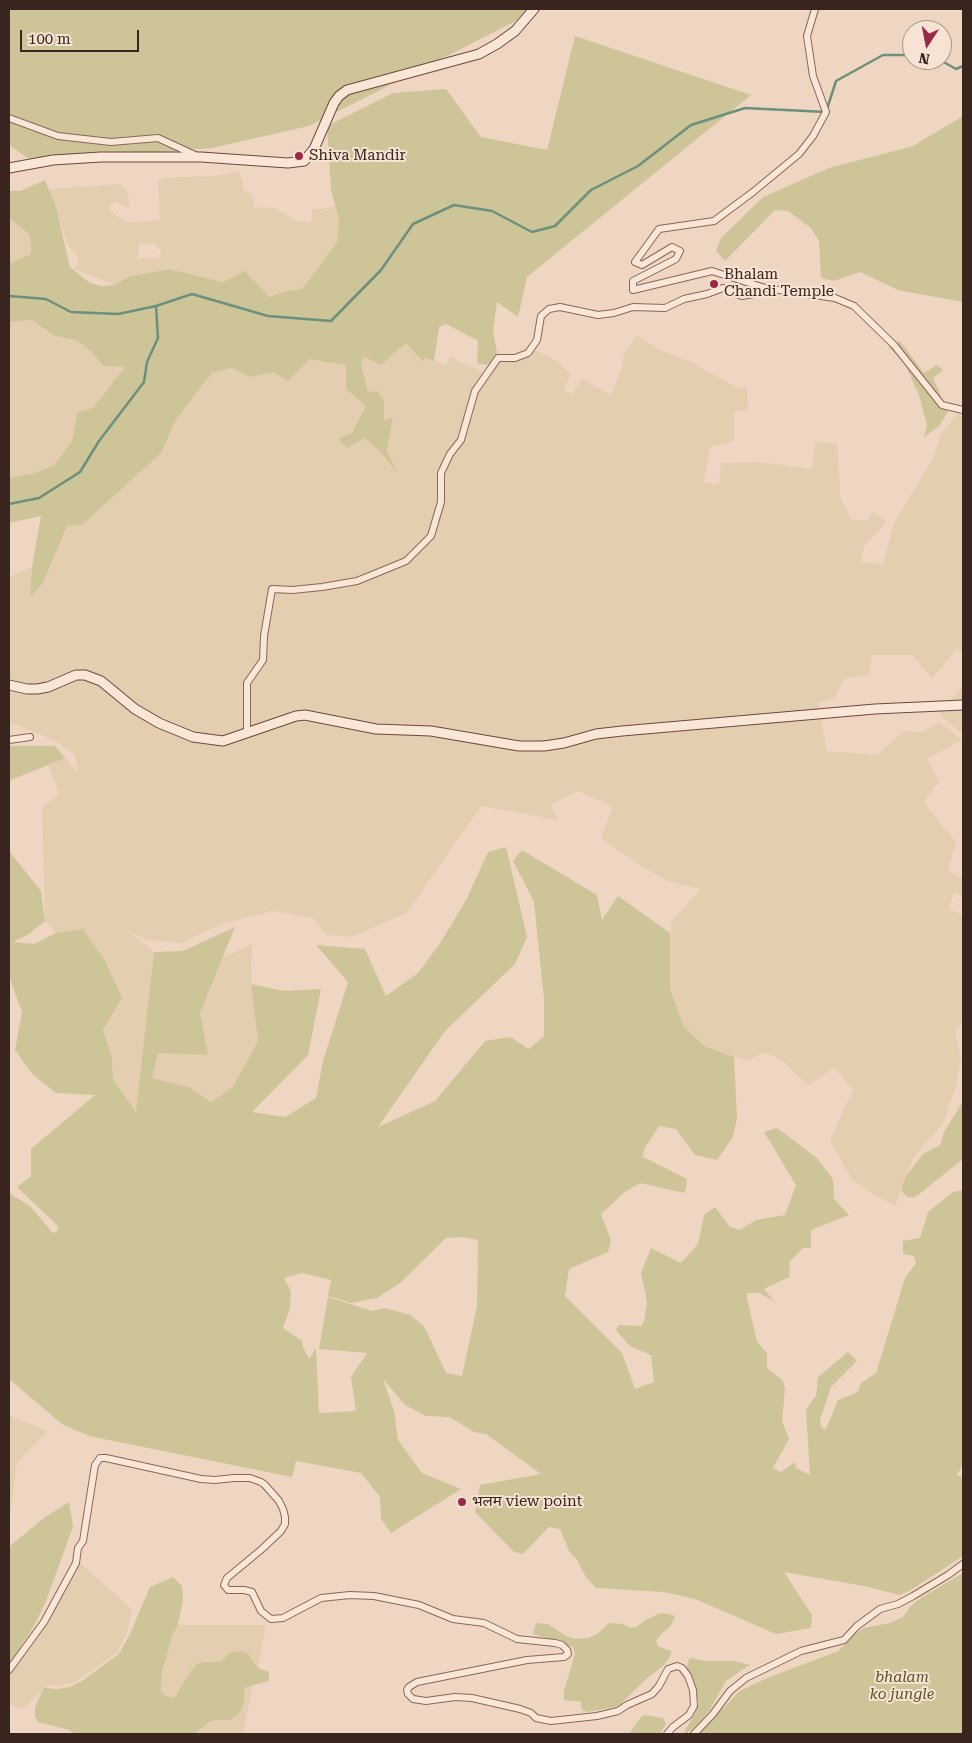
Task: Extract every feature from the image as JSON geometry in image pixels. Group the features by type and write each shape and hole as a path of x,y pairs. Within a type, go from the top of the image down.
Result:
{"main road":[{"path":"9,168 53,160 101,157 201,157 288,163 304,161 314,150 334,103 347,90 478,54 497,44 515,31 534,9"},
{"path":"9,685 17,688 37,689 48,687 76,675 84,675 101,681 135,709 159,722 193,737 223,741 288,718 305,716 376,729 431,731 519,746 544,746 564,743 596,734 622,731 875,709 963,705"}],"street":[{"path":"815,9 807,36 813,76 826,112 813,136 799,154 754,192 714,220 660,229 635,262 642,265 672,247 680,251 676,259 633,281 633,290 712,271 765,288 834,298 854,306 894,345 942,405 963,410"},
{"path":"9,118 58,136 111,142 158,138 201,157"},
{"path":"247,733 247,683 263,660 264,636 272,590 322,587 358,582 406,561 431,536 441,502 441,473 450,454 461,440 475,392 498,358 515,358 528,353 537,340 541,316 549,309 560,307 598,315 614,313 634,307 665,308 684,299 723,288 742,296 754,294 765,288"},
{"path":"9,740 30,737"},
{"path":"9,1670 44,1622 76,1562 78,1548 84,1536 95,1465 100,1458 106,1458 201,1479 250,1478 261,1482 273,1494 283,1509 286,1517 285,1524 281,1531 262,1549 227,1578 224,1585 228,1590 252,1592 266,1617 271,1619 283,1618 321,1598 350,1595 374,1596 419,1605 452,1619 484,1623 518,1639 555,1643 562,1645 568,1650 567,1656 564,1657 527,1660 417,1682 407,1690 413,1699 426,1701 456,1697 472,1698 520,1709 531,1713 536,1718 550,1721 587,1718 618,1711 652,1694 659,1686 668,1669 677,1666 685,1670 688,1676 693,1690 694,1706 689,1715 667,1734"},
{"path":"694,1734 713,1714 730,1691 746,1678 801,1651 844,1640 857,1626 880,1609 905,1600 963,1564"}],"shaded area":[{"path":"238,172 243,180 243,190 253,195 254,207 275,208 297,221 311,223 313,209 335,206 339,219 337,242 302,289 287,291 269,297 245,271 223,282 169,269 128,277 115,285 75,269 79,259 68,245 49,189 120,184 127,190 130,209 115,201 108,209 125,222 158,221 160,218 158,181 161,178 212,176","holes":["139,243 155,244 161,251 160,259 138,258"]},
{"path":"9,218 30,235 31,255 9,264"},
{"path":"31,320 55,336 75,340 92,352 103,366 126,367 93,408 77,413 72,441 54,465 35,473 9,478 9,322"},
{"path":"637,335 658,349 693,363 739,389 747,387 748,409 734,411 734,441 710,447 704,482 719,485 721,463 759,462 812,469 815,441 837,444 841,500 851,519 867,521 873,511 886,522 865,545 861,562 883,564 894,523 934,456 941,434 958,414 963,417 963,652 956,649 932,679 913,655 872,655 869,675 844,679 834,698 818,703 827,751 877,755 904,731 923,732 939,722 962,740 927,759 939,782 923,802 956,842 948,871 963,879 963,896 954,893 949,909 963,915 963,1021 955,1031 961,1058 956,1087 943,1123 913,1158 895,1206 852,1180 830,1140 854,1090 834,1068 808,1085 781,1060 764,1052 747,1061 704,1046 684,1027 670,989 669,954 671,922 701,889 667,881 635,862 601,838 613,807 578,791 551,805 558,820 481,806 407,913 351,937 326,935 313,918 273,911 219,925 182,943 148,940 130,932 154,952 137,1113 113,1079 112,1057 103,1030 122,998 83,929 56,933 45,921 42,807 59,794 48,765 65,758 85,780 78,772 75,755 54,740 9,722 9,577 32,567 31,596 43,583 67,526 82,525 161,453 177,418 212,373 232,368 250,377 274,372 309,359 346,365 346,389 366,406 352,433 340,439 365,438 381,453 395,471 387,451 393,418 383,421 368,393 361,363 364,357 381,365 406,343 426,357 445,365 450,357 490,375 499,361 534,350 557,361 571,374 563,390 572,394 582,379 611,395 621,370 624,353"},
{"path":"963,685 963,734 939,715"},
{"path":"252,944 251,984 258,1041 233,1087 211,1102 189,1087 152,1078 158,1053 207,1055 200,1013 223,957"},
{"path":"9,1415 48,1431 17,1462 9,1522"},
{"path":"80,1563 132,1609 127,1633 117,1653 73,1683 56,1686 50,1684 22,1709 9,1704 9,1678 12,1670"},
{"path":"178,1625 266,1625 258,1668 251,1657 235,1652 220,1663 204,1662 176,1696 172,1698 166,1696 160,1689 162,1672 172,1636"},
{"path":"253,1684 243,1734 196,1734 211,1721 232,1720 242,1707 244,1691"}],"green space":[{"path":"9,9 529,9 514,22 309,126 212,148 35,163 9,145"},
{"path":"575,36 751,95 527,277 518,317 497,302 493,331 498,358 486,365 477,363 478,341 446,324 439,327 434,361 426,358 423,361 406,343 381,365 364,357 361,364 368,392 377,391 384,401 384,421 393,417 387,451 397,473 381,453 365,438 347,448 339,439 352,433 366,406 346,389 346,365 309,359 288,381 274,372 250,377 232,368 212,373 177,418 161,453 82,525 67,526 43,583 30,597 32,567 41,516 9,523 9,478 35,473 54,465 72,441 77,413 93,408 125,367 103,366 92,352 75,340 55,336 31,320 9,322 9,264 31,254 30,235 9,218 9,191 20,191 45,180 56,207 70,267 90,283 102,286 115,285 128,277 169,269 223,282 245,271 269,297 287,291 302,289 337,242 339,219 331,190 327,126 393,93 446,89 481,137 547,150"},
{"path":"963,116 963,302 898,290 860,272 834,281 821,278 819,241 811,228 788,211 775,210 725,261 716,251 721,238 763,197 829,168 913,146"},
{"path":"900,341 924,373 937,365 943,370 933,378 948,412 939,426 924,437 927,425 919,395 903,360 888,347"},
{"path":"9,746 55,746 65,758 11,780 9,778"},
{"path":"506,847 527,937 515,964 445,1031 378,1127 435,1101 485,1041 511,1037 529,1049 544,1036 544,999 534,902 513,861 522,850 597,895 602,920 618,896 670,933 670,989 684,1027 704,1046 734,1057 737,1118 733,1137 717,1160 695,1155 676,1129 659,1126 644,1149 643,1157 687,1179 685,1193 640,1183 625,1192 601,1214 611,1240 608,1252 569,1269 565,1296 622,1353 635,1389 654,1382 651,1355 630,1346 616,1330 619,1325 641,1326 644,1322 647,1302 641,1273 651,1248 681,1263 698,1244 704,1215 715,1207 730,1227 740,1230 756,1220 785,1215 796,1185 764,1132 777,1128 817,1158 833,1179 834,1199 849,1215 811,1230 811,1248 803,1248 790,1261 789,1277 764,1289 774,1301 759,1293 747,1293 757,1342 767,1353 767,1368 783,1381 785,1389 782,1421 789,1439 773,1468 781,1472 795,1462 796,1468 810,1475 806,1409 816,1396 818,1377 848,1352 857,1361 831,1387 820,1420 821,1428 826,1429 838,1400 858,1392 861,1383 876,1373 905,1278 916,1263 914,1256 903,1254 903,1241 920,1238 928,1212 953,1192 963,1190 963,1464 957,1475 963,1478 963,1556 911,1590 900,1595 864,1586 784,1572 812,1615 811,1628 776,1634 695,1599 664,1592 596,1588 586,1577 577,1560 569,1551 560,1529 549,1527 523,1554 514,1552 475,1512 480,1485 541,1474 486,1434 474,1432 449,1417 426,1416 405,1405 383,1379 394,1411 398,1440 422,1473 461,1489 391,1533 381,1519 380,1497 361,1473 296,1461 292,1477 89,1436 62,1424 10,1380 9,1193 30,1206 52,1232 56,1233 59,1227 17,1187 31,1176 31,1149 95,1095 56,1093 32,1074 15,1050 22,1012 9,976 9,851 41,891 45,921 29,934 13,942 34,944 56,933 83,929 105,961 122,998 103,1030 112,1057 113,1079 136,1112 154,952 183,951 235,927 200,1013 208,1055 158,1053 152,1078 189,1087 211,1102 233,1087 258,1041 251,984 284,991 321,989 308,1055 252,1112 285,1117 316,1098 323,1061 348,982 316,945 365,949 386,996 418,973 441,942 467,898 488,852","holes":["464,1237 478,1240 477,1306 462,1376 446,1373 424,1326 410,1315 385,1308 372,1311 328,1297 319,1349 367,1353 351,1377 356,1411 319,1413 316,1348 309,1359 302,1341 283,1328 290,1308 291,1291 284,1278 302,1273 331,1280 328,1296 351,1303 377,1298 400,1283 446,1238"]},
{"path":"963,1101 963,1159 918,1195 912,1198 906,1196 901,1190 906,1176 923,1154 940,1145 944,1132"},
{"path":"69,1502 73,1527 46,1601 34,1626 9,1665 9,1547 45,1517"},
{"name":"bhalam ko jungle","path":"963,1573 963,1734 698,1734 740,1691 765,1679 838,1651 857,1632 864,1628 890,1623 903,1617 911,1606 921,1598"},
{"path":"173,1577 182,1586 183,1600 178,1625 172,1636 162,1672 161,1691 166,1696 172,1698 176,1696 197,1664 220,1662 232,1652 240,1651 248,1654 258,1668 269,1672 269,1677 268,1681 247,1687 244,1691 244,1703 240,1712 231,1720 209,1722 195,1734 74,1734 69,1730 38,1722 35,1717 35,1707 44,1688 70,1687 82,1681 119,1654 131,1632 150,1587"},
{"path":"661,1613 675,1617 670,1627 656,1641 658,1646 671,1651 671,1655 663,1666 645,1680 619,1706 588,1712 582,1710 581,1702 579,1701 564,1700 564,1691 575,1654 573,1647 533,1634 536,1623 548,1624 566,1636 575,1639 588,1638 597,1634 609,1623 623,1624 631,1628"},
{"path":"689,1659 704,1661 735,1661 750,1665 726,1681 709,1711 693,1729 685,1734 684,1732 695,1714 699,1703 687,1666"},
{"path":"644,1715 663,1718 666,1724 660,1734 629,1734"}],"waterway":[{"path":"9,504 39,498 80,472 99,441 144,382 147,362 158,338 156,306 192,294 268,316 331,321 381,270 413,224 454,205 492,211 532,232 555,226 591,190 638,166 691,125 745,108 826,112 836,81 883,55 902,55"},
{"path":"952,67 956,69 963,66"},
{"path":"9,296 46,299 71,312 118,314 156,306"}],"place":[{"name":"Shiva Mandir","path":"299,156"},
{"name":"Bhalam Chandi Temple","path":"714,284"},
{"name":"भलम view point","path":"462,1502"}]}
